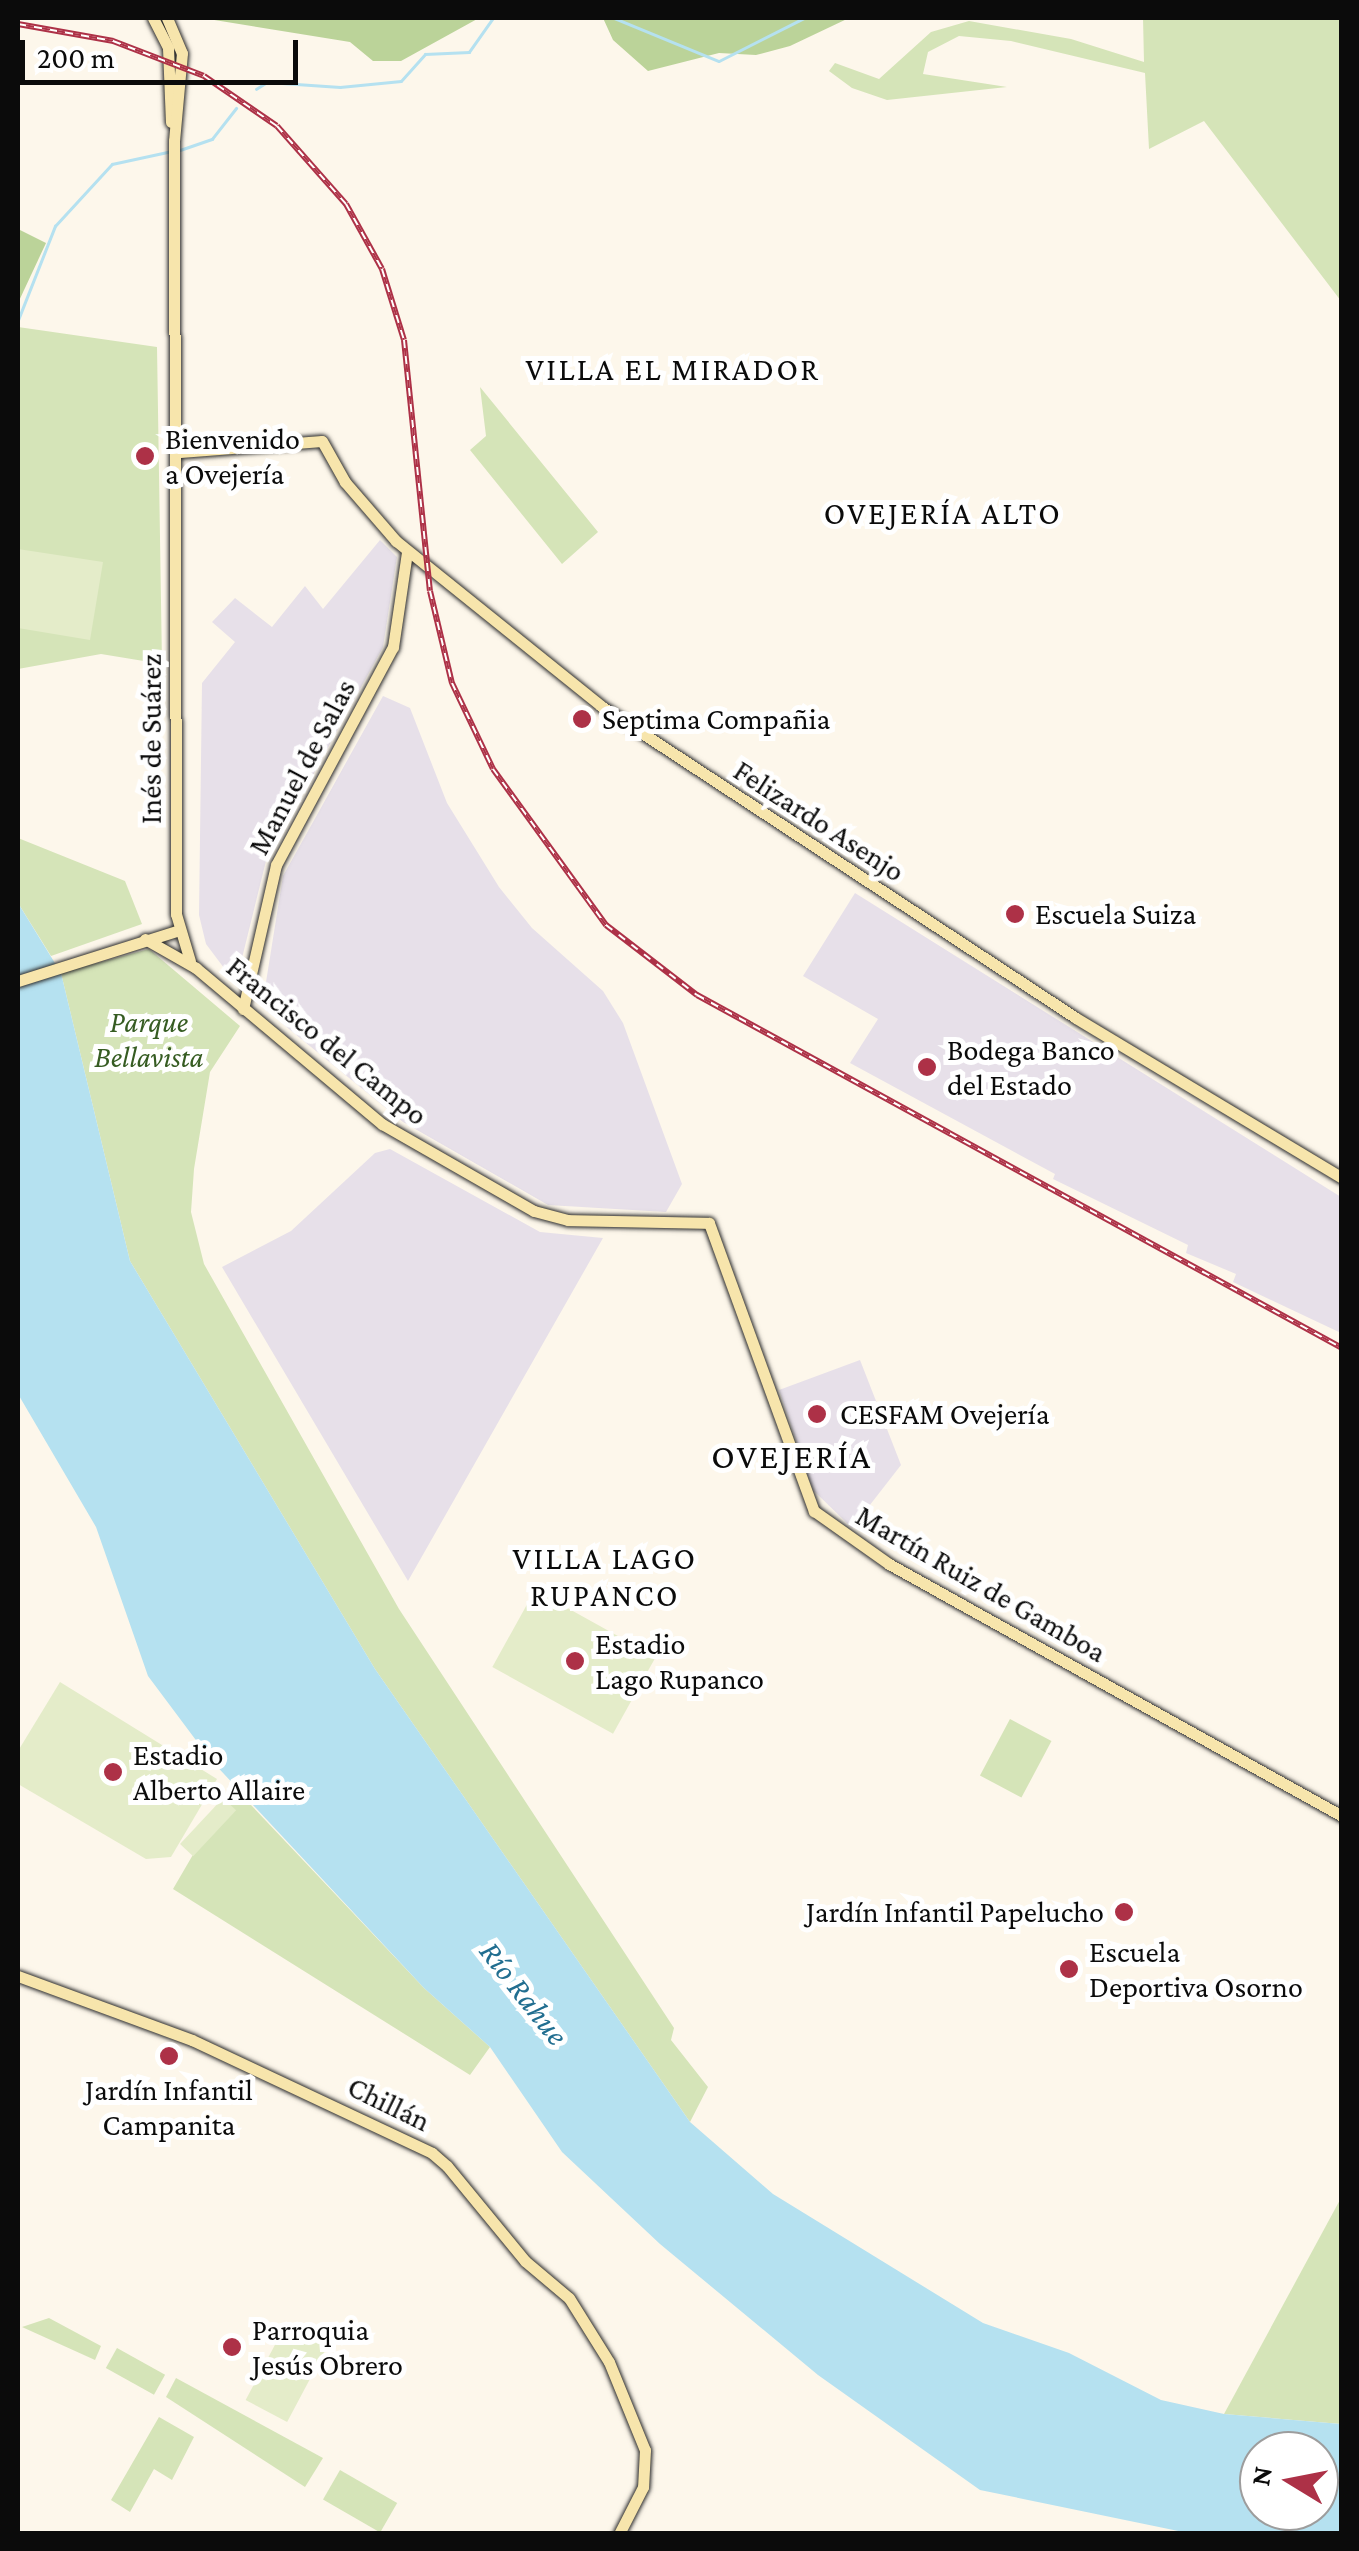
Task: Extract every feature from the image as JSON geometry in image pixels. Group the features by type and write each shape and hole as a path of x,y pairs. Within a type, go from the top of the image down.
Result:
{"street":[{"name":"Inés de Suárez","path":"153,18 168,48 174,141 178,450 176,930 196,968"},
{"name":"Inés de Suárez","path":"167,18 182,53 174,141"},
{"name":"Felizardo Asenjo","path":"178,450 322,441 346,482 407,552 571,684 676,758 1076,1018 1342,1178"},
{"name":"Manuel de Salas","path":"244,1009 276,866 394,647 407,552"},
{"path":"18,980 62,962 176,930"},
{"name":"Francisco del Campo","path":"145,939 196,968 382,1124 544,1215 709,1223"},
{"name":"Martín Ruiz de Gamboa","path":"709,1223 814,1511 889,1564 1342,1816"},
{"name":"Chillán","path":"18,1976 192,2040 432,2153 525,2261 587,2320 637,2429 646,2470 619,2534"}],"shaded area":[{"path":"380,540 397,557 383,647 266,861 242,958 224,968 206,944 199,915 202,683 235,642 212,622 235,598 272,627 305,586 323,609"},
{"path":"383,696 410,708 447,803 499,887 532,928 603,991 623,1023 682,1184 666,1212 548,1205 403,1122 262,1007 283,876"},
{"path":"855,893 1341,1197 1341,1333 1233,1282 1236,1274 1186,1253 1188,1245 1053,1179 1055,1174 850,1063 878,1019 803,976"},
{"path":"390,1149 540,1232 603,1238 408,1581 222,1267 291,1231 375,1153"},
{"path":"860,1360 901,1465 852,1528 813,1490 779,1390"}],"green space":[{"path":"202,18 479,18 401,61 373,61 350,42"},
{"path":"603,18 849,18 790,46 756,55 719,53 648,71 613,40"},
{"path":"1143,18 1341,18 1341,301 1204,121 1149,149 1145,73 1011,41 959,36 928,52 923,74 1007,87 887,100 852,88 829,71 835,63 879,79 931,32 969,21 1071,39 1144,62"},
{"path":"18,229 46,243 18,303"},
{"path":"18,327 157,347 162,664 101,654 18,669"},
{"path":"480,387 598,532 562,564 470,450 486,436"},
{"path":"18,549 103,562 90,640 18,628"},
{"path":"18,838 125,881 142,924 51,956 18,903"},
{"name":"Parque Bellavista","path":"149,949 240,1026 210,1072 194,1169 191,1212 204,1264 399,1609 674,2028 671,2040 708,2087 690,2122 375,1669 130,1261 61,973"},
{"name":"Estadio Lago Rupanco","path":"535,1590 656,1657 613,1734 492,1667"},
{"name":"Estadio Alberto Allaire","path":"60,1682 217,1779 171,1857 146,1859 18,1784 18,1751"},
{"path":"1010,1719 1051,1741 1021,1798 980,1776"},
{"path":"233,1786 424,1988 490,2047 470,2075 173,1889"},
{"path":"223,1798 236,1810 193,1856 180,1844"},
{"path":"1341,2198 1341,2424 1224,2414"},
{"path":"49,2318 101,2346 95,2360 22,2327"},
{"path":"286,2324 327,2346 287,2422 246,2400"},
{"path":"117,2348 165,2375 154,2395 106,2368"},
{"path":"176,2378 323,2458 305,2487 166,2397"},
{"path":"159,2417 194,2437 172,2480 154,2469 130,2512 111,2500"},
{"path":"340,2470 397,2503 380,2532 323,2499"}],"water":[{"name":"Río Rahue","path":"18,903 61,973 130,1261 375,1669 690,2122 773,2194 983,2323 1069,2353 1161,2400 1224,2414 1341,2424 1341,2533 1188,2533 980,2490 818,2375 660,2244 562,2152 490,2047 424,1988 210,1759 148,1676 96,1527 18,1394"}],"waterway":[{"path":"256,89 267,82 340,87 401,81 425,54 469,52 493,18"},
{"path":"614,18 719,61 804,18"},
{"path":"180,150 212,139 236,108"},
{"path":"18,320 55,226 112,164 172,151"}],"railway":[{"path":"18,24 113,41 204,76 277,126 346,204 382,269 404,340 430,591 452,683 493,769 606,925 697,995 1342,1348"}],"place":[{"name":"Bienvenido a Ovejería","path":"145,456"},
{"name":"Septima Compañia","path":"582,719"},
{"name":"Escuela Suiza","path":"1015,914"},
{"name":"Bodega Banco del Estado","path":"927,1067"},
{"name":"CESFAM Ovejería","path":"817,1414"},
{"name":"Estadio Lago Rupanco","path":"575,1661"},
{"name":"Estadio Alberto Allaire","path":"113,1772"},
{"name":"Jardín Infantil Papelucho","path":"1124,1912"},
{"name":"Escuela Deportiva Osorno","path":"1069,1969"},
{"name":"Jardín Infantil Campanita","path":"169,2056"},
{"name":"Parroquia Jesús Obrero","path":"232,2347"}],"district":[{"name":"VILLA EL MIRADOR","path":"673,369"},
{"name":"OVEJERÍA ALTO","path":"943,513"},
{"name":"OVEJERÍA","path":"792,1457"},
{"name":"VILLA LAGO RUPANCO","path":"605,1578"}]}
